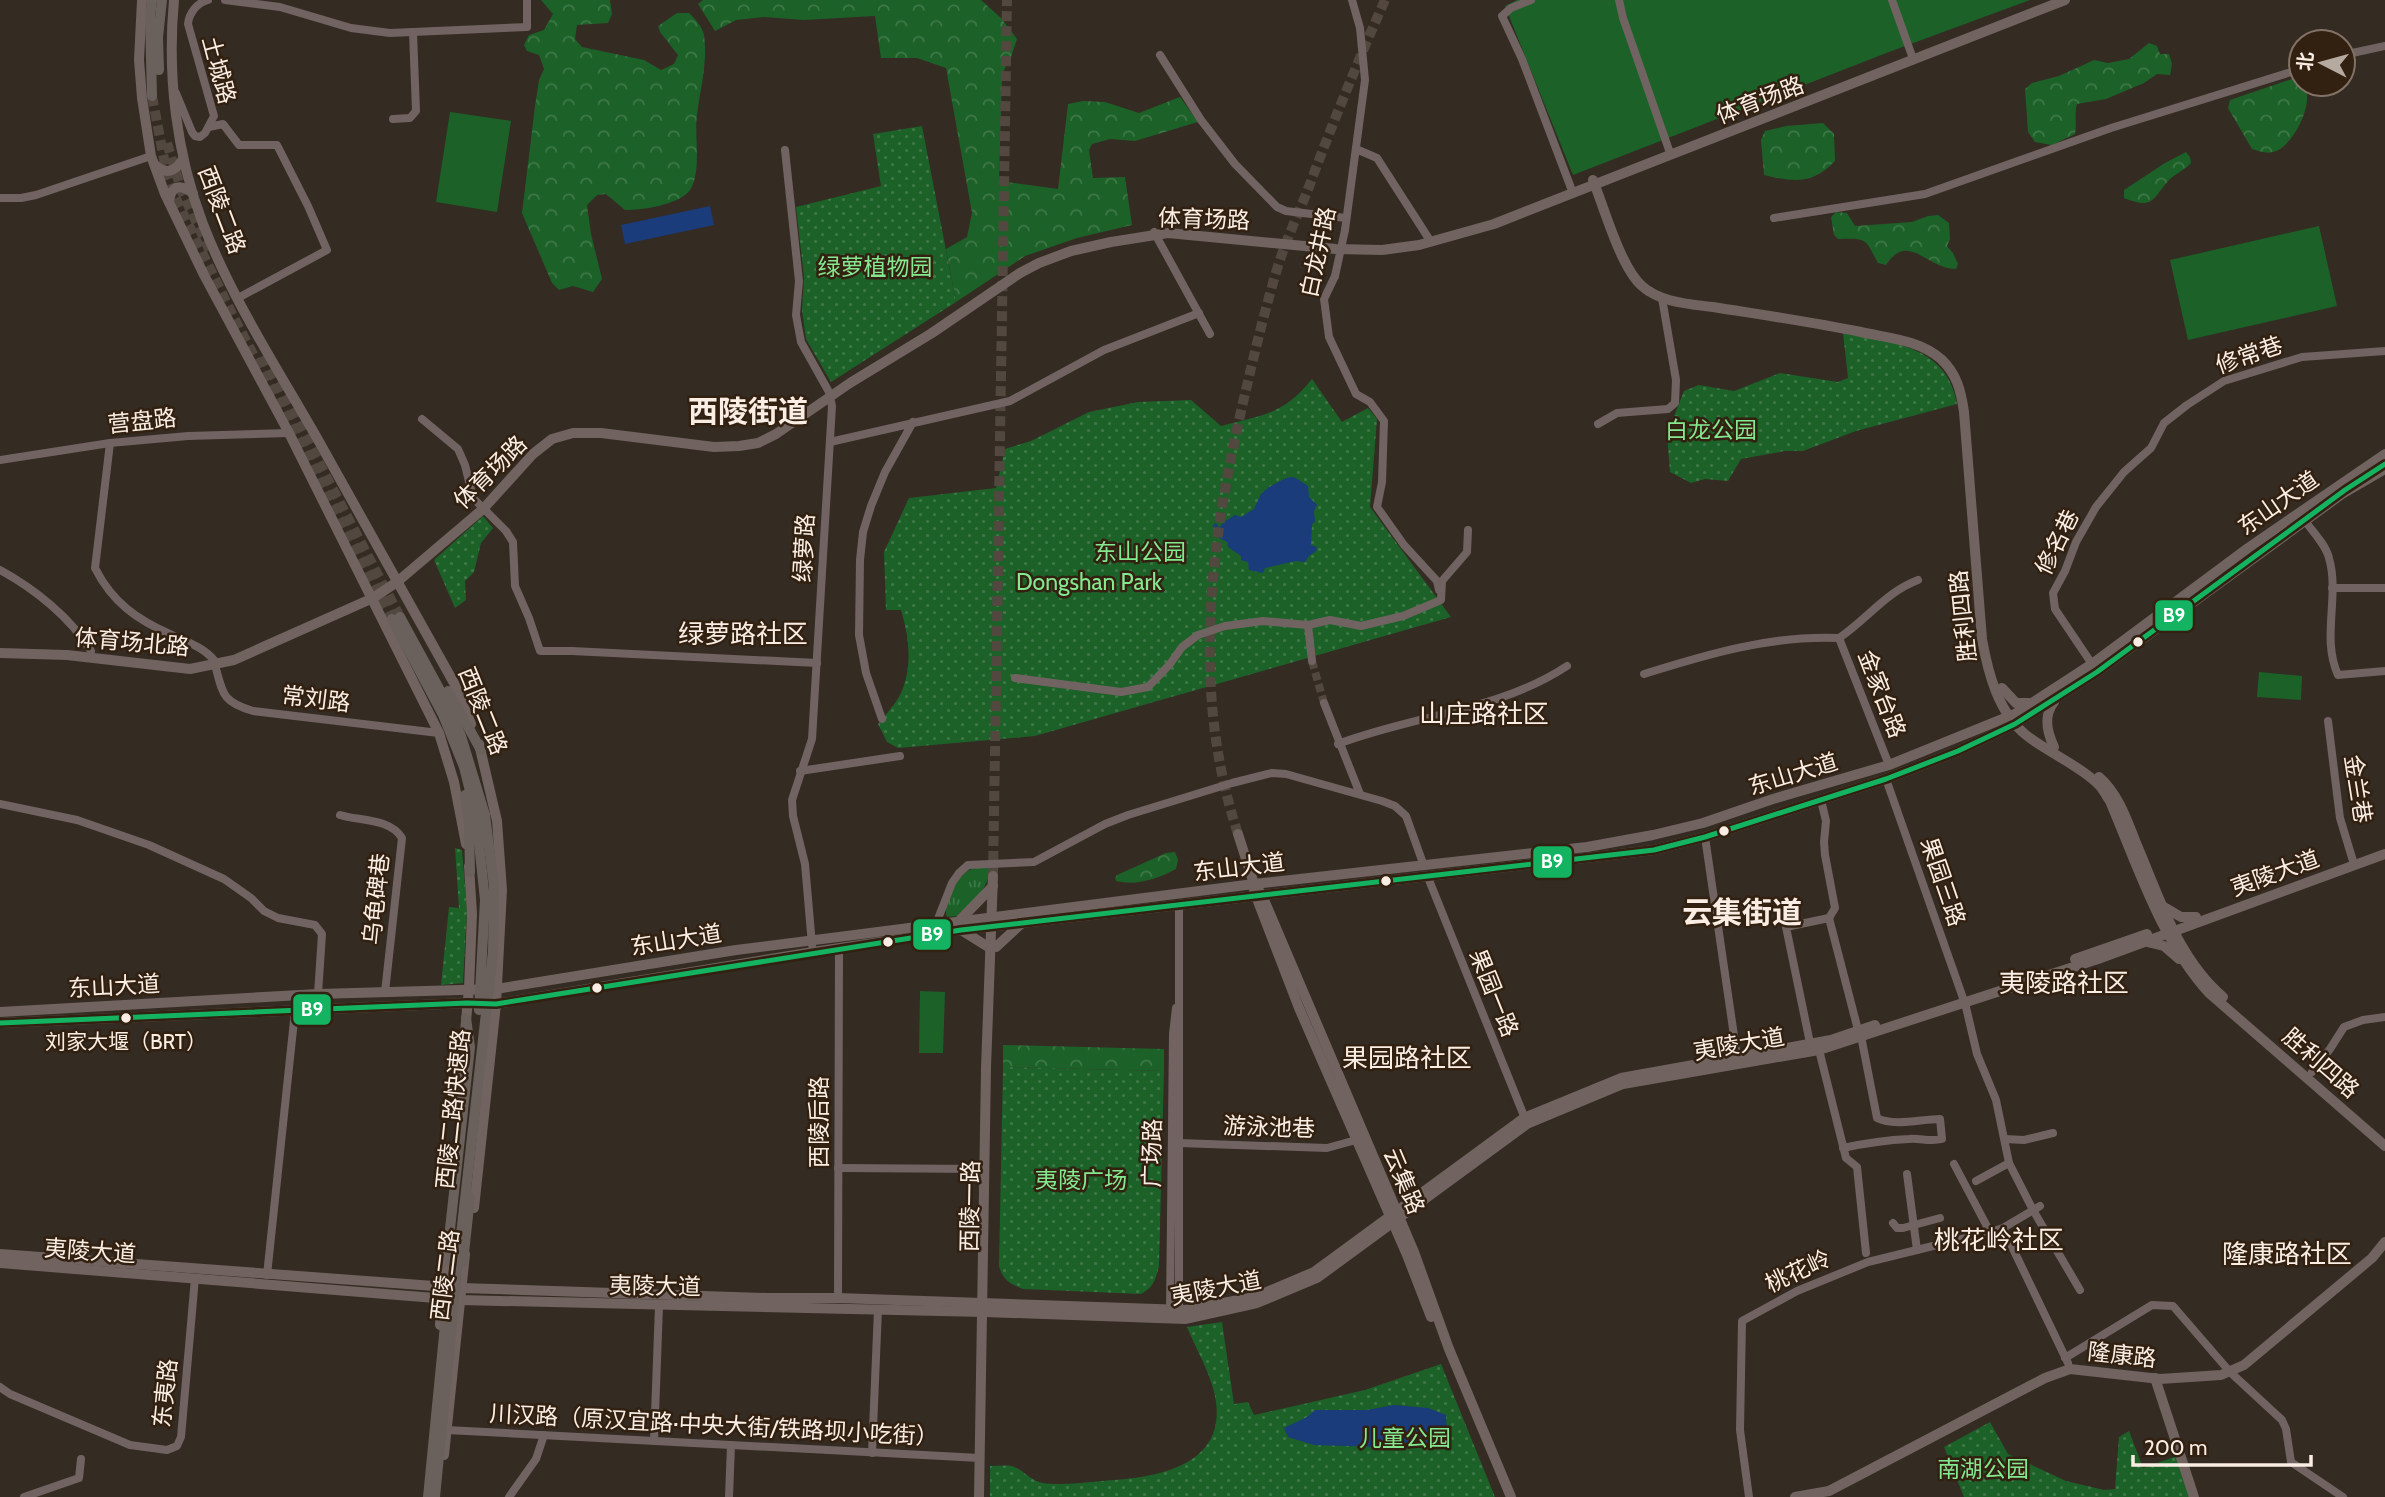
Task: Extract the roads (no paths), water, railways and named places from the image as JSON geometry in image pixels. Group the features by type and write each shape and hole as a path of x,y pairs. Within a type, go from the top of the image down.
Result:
{"highway":[{"path":"152,0 150,19 156,95 162,0"},
{"path":"399,616 481,750"},
{"name":"西陵二路快速路","path":"399,616 443,715 481,815 485,900 484,943 425,1497"},
{"name":"西陵二路快速路","path":"399,616 448,705 461,736 481,815 494,886 491,1006 458,1261 437,1497"},
{"path":"443,715 466,800 471,872"},
{"path":"463,1262 491,1006"},
{"path":"451,1261 449,1238 470,1047 466,1018"}],"main road":[{"name":"西陵二路","path":"142,0 139,60 153,160 169,202 204,275 289,433 439,733 454,782 471,872 470,988 425,1497"},
{"name":"西陵二路","path":"174,0 170,36 172,86 183,159 203,224 237,299 454,683 481,750 497,821 502,890 496,989 491,1006 474,1208 463,1262 447,1430 437,1497"},
{"name":"体育场路","path":"1430,239 1494,224 1669,150 2051,2 2065,0"},
{"name":"体育场路","path":"371,595 396,579 480,507 533,454 561,435 601,433 714,447 758,443 776,434 830,395 1039,263 1071,251 1155,233 1348,249 1396,249 1495,218 1596,181 2051,2"},
{"path":"153,160 160,170 170,171 177,168 183,159"},
{"name":"胜利四路","path":"1596,181 1618,244 1634,276 1641,285 1662,298 1814,322 1906,341 1926,348 1941,359 1954,374 1964,412 1982,639 1987,668 2015,719 2098,784 2110,801 2188,968 2210,993 2385,1146"},
{"name":"胜利四路","path":"1596,181 1633,267 1643,282 1652,288 1685,298 1814,318 1913,338 1940,353 1954,367 1964,385 1968,411 1987,636 2000,690"},
{"path":"169,202 171,191 175,188 183,187 193,193"},
{"path":"2339,490 2385,455"},
{"path":"2339,490 2345,490 2385,467"},
{"name":"东山大道","path":"0,1012 318,994 496,989 736,950 936,924 1022,923 1258,895 1587,848 1653,835 1889,765 1961,736 2015,719 2033,702 2091,664 2248,548 2339,490"},
{"name":"东山大道","path":"993,923 1254,884 1591,859 1654,850 1705,837 1821,800 1886,779 1958,751 2059,697 2305,521 2339,490"},
{"name":"体育场北路","path":"0,653 79,656 190,668 234,657 371,595"},
{"name":"体育场北路","path":"0,647 66,648 162,662 214,663"},
{"path":"2000,690 2016,703 2033,702"},
{"path":"1961,736 1992,720 1997,713 2000,690"},
{"path":"2050,748 2047,719 2049,709 2059,697"},
{"path":"1958,751 2011,733 2050,748"},
{"name":"云集路","path":"1238,834 1299,1008 1356,1140 1414,1252 1449,1349 1511,1497"},
{"name":"夷陵大道","path":"2198,919 2353,861 2385,852"},
{"name":"夷陵大道","path":"0,1263 442,1299 659,1306 1174,1310 1255,1297 1314,1272 1525,1121 1623,1084 1815,1046 1964,1001 2139,943 2169,929 2385,852"},
{"name":"西陵一路","path":"960,925 993,881 981,1497"},
{"name":"云集路","path":"1258,895 1394,1217 1504,1497"},
{"path":"2146,934 2156,924 2159,907 2181,917 2198,919 2186,936 2186,952"},
{"path":"960,925 993,948 1022,923"},
{"name":"东山大道","path":"0,1023 467,1003 491,1006 960,925"},
{"name":"胜利四路","path":"2169,929 2202,976 2218,993 2385,1136"},
{"name":"夷陵大道","path":"1964,1001 2146,934 2169,929"},
{"path":"2139,943 2151,942 2164,946 2188,968"},
{"name":"西陵一路","path":"981,1497 986,1307 985,1169 993,948"},
{"name":"夷陵大道","path":"0,1254 461,1288 767,1298 838,1297 1185,1319 1257,1304 1317,1278 1394,1217"},
{"name":"隆康路","path":"2232,1374 2326,1298 2372,1258 2385,1242"},
{"name":"隆康路","path":"1795,1497 1830,1495 2048,1382 2073,1374 2158,1381 2232,1374 2248,1367 2375,1261 2385,1249"},
{"name":"隆康路","path":"1830,1495 2045,1378 2070,1369 2158,1381"},
{"path":"2158,1381 2197,1497"}],"street":[{"name":"土城路","path":"172,86 189,127 195,136 200,137 214,116 188,24 189,16 200,3 208,0"},
{"name":"土城路","path":"225,0 280,8 351,28 390,33 527,27 527,0"},
{"name":"白龙井路","path":"1352,0 1360,28 1365,80 1345,230 1335,276 1324,299 1329,337 1356,394 1370,402 1384,421 1382,482 1377,507 1404,545 1437,581 1441,600"},
{"path":"1531,0 1511,8 1502,16 1522,59 1572,188"},
{"path":"1619,0 1669,150"},
{"path":"1892,0 1912,56"},
{"path":"393,119 410,118 416,111 413,32"},
{"path":"2357,52 2385,46"},
{"path":"1160,55 1200,120 1234,164 1277,207 1286,211 1346,218"},
{"path":"1774,218 1925,194 2111,128 2287,73"},
{"path":"209,127 223,124 239,145 277,145 327,250 237,299"},
{"path":"1356,149 1377,158 1430,239"},
{"name":"绿萝路","path":"785,150 799,281 796,315 801,342 830,395 832,406 812,738 792,800 805,864 813,952"},
{"path":"0,198 36,195 153,160"},
{"path":"1155,233 1210,334"},
{"path":"1598,424 1617,413 1668,409 1675,403 1676,380 1662,298"},
{"path":"830,442 1010,401 1104,350 1199,313"},
{"name":"修常巷","path":"2151,448 2164,423 2224,381 2302,357 2385,351"},
{"path":"422,419 458,449 465,465 472,498 506,531 513,542 515,586 540,652 817,663"},
{"path":"882,719 866,673 859,635 861,550 863,532 876,495 913,422"},
{"name":"营盘路","path":"0,460 110,443 188,436 289,433"},
{"path":"110,443 95,568 103,585 120,604 157,629 206,651 214,663"},
{"name":"修名巷","path":"2091,664 2055,609 2053,593 2076,542 2096,507 2124,472 2151,448"},
{"path":"2305,521 2329,556 2332,588 2331,635 2338,675 2385,671"},
{"path":"1015,678 1121,692 1148,687 1182,647 1198,635 1233,625 1263,621 1308,625 1330,620 1361,626 1403,616 1441,600 1442,581 1467,552 1468,530"},
{"path":"0,570 58,612 82,636 91,652"},
{"path":"1644,674 1750,645 1797,638 1839,638 1888,596 1904,585 1918,580"},
{"path":"2332,588 2385,588"},
{"path":"1308,625 1312,662"},
{"name":"金家台路","path":"1839,638 1889,765"},
{"name":"常刘路","path":"214,663 221,688 235,706 253,711 439,733"},
{"path":"1338,744 1369,732 1509,696 1567,666"},
{"path":"1324,703 1360,794"},
{"name":"金兰巷","path":"2328,721 2340,818 2353,861"},
{"path":"800,771 900,756"},
{"name":"果园一路","path":"936,924 952,883 968,865 1034,862 1105,824 1128,815 1272,773 1360,794 1395,806 1406,816 1525,1121"},
{"name":"果园三路","path":"1886,779 1964,1001 1978,1054 1996,1100 2009,1163 2080,1290"},
{"path":"1821,800 1826,821 1825,855 1835,908 1829,918 1860,1033 1877,1118 1912,1122 1940,1119 1942,1139 1877,1140 1843,1148"},
{"path":"0,804 77,820 149,845 224,878 271,915 315,925 321,934 318,994"},
{"name":"乌龟碑巷","path":"340,815 368,819 394,830 402,838 385,992"},
{"path":"1705,837 1737,1060"},
{"name":"广场路","path":"1174,1310 1180,1143 1180,905"},
{"path":"1829,918 1786,927 1843,1148 1846,1158 1857,1167 1866,1253"},
{"name":"西陵后路","path":"838,1297 839,948"},
{"name":"广场路","path":"1174,1310 1173,1024 1178,998"},
{"path":"267,1275 295,1010"},
{"path":"2312,1072 2344,1027 2363,1020 2385,1017"},
{"path":"2005,1139 2024,1140 2053,1133"},
{"name":"游泳池巷","path":"1180,1143 1327,1148 1356,1140"},
{"path":"1976,1181 2009,1163"},
{"path":"1954,1164 1990,1232"},
{"path":"838,1168 985,1169"},
{"path":"1907,1174 1917,1250"},
{"name":"桃花岭","path":"1749,1497 1741,1430 1742,1321 1828,1276 1874,1260 1990,1232 2036,1208"},
{"path":"1894,1223 1897,1228 1941,1218"},
{"path":"2003,1227 2070,1369"},
{"name":"东夷路","path":"0,1387 10,1394 120,1443 167,1450 174,1448 181,1437 195,1278"},
{"path":"2065,1358 2152,1305 2173,1306 2232,1374 2282,1420 2291,1462 2343,1497"},
{"path":"654,1441 659,1306"},
{"path":"872,1453 878,1309"},
{"name":"川汉路（原汉宜路·中央大街/铁路坝小吃街）","path":"447,1430 980,1458"},
{"path":"509,1497 536,1459 544,1435"},
{"path":"729,1497 731,1445"},
{"path":"24,1497 79,1478 81,1460"}],"water":[{"path":"710,206 714,225 625,244 621,225"},
{"path":"1294,477 1308,486 1309,497 1317,505 1314,511 1315,522 1312,524 1311,545 1317,547 1316,551 1305,562 1296,561 1265,568 1263,573 1249,570 1248,562 1241,560 1241,556 1228,547 1227,542 1215,536 1213,525 1216,523 1219,528 1235,515 1241,517 1254,509 1261,494 1269,487"},
{"path":"1394,1405 1428,1408 1446,1415 1447,1433 1436,1442 1409,1448 1314,1445 1288,1437 1284,1428 1315,1410 1367,1410"}],"tunnel":[{"path":"993,876 1007,0"},
{"path":"1238,834 1224,783 1210,679 1213,576 1228,472 1278,265 1344,95 1385,0"},
{"path":"152,96 167,175 177,201 233,316 392,619"},
{"path":"167,143 182,192 210,251"},
{"path":"263,356 400,617"},
{"path":"1312,661 1324,703"}],"place":[{"name":"刘家大堰（BRT）","path":"126,1018"}],"district":[{"name":"西陵街道","path":"748,412"},
{"name":"绿萝路社区","path":"743,634"},
{"name":"山庄路社区","path":"1484,714"},
{"name":"云集街道","path":"1742,913"},
{"name":"夷陵路社区","path":"2064,983"},
{"name":"果园路社区","path":"1407,1058"},
{"name":"桃花岭社区","path":"1999,1240"},
{"name":"隆康路社区","path":"2287,1254"}],"park label":[{"name":"绿萝植物园","path":"875,267"},
{"name":"白龙公园","path":"1711,430"},
{"name":"东山公园","path":"1140,552"},
{"name":"Dongshan Park","path":"1089,582"},
{"name":"夷陵广场","path":"1081,1180"},
{"name":"儿童公园","path":"1405,1438"},
{"name":"南湖公园","path":"1983,1469"}]}
